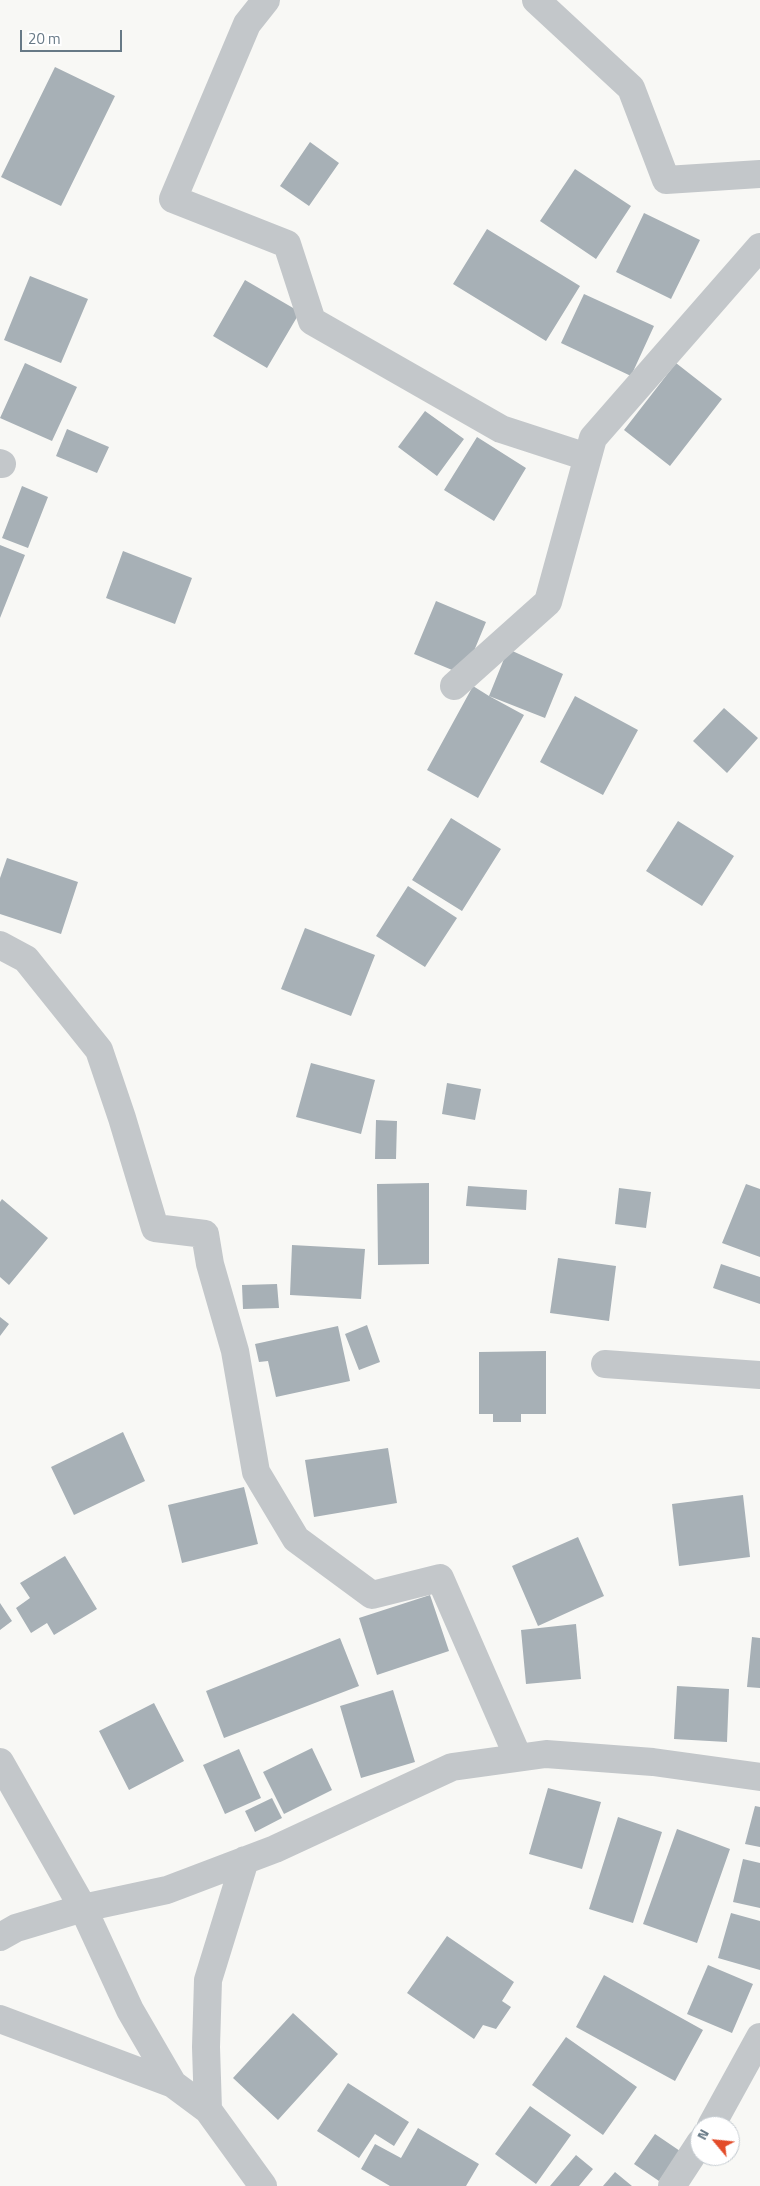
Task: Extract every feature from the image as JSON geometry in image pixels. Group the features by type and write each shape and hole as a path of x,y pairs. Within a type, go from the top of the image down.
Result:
{"street":[{"path":"266,0 247,24 173,199 288,244 312,321 501,429 587,457"},
{"path":"536,0 630,88 666,180 760,174"},
{"path":"454,686 548,602 593,438 760,246"},
{"path":"0,945 26,959 99,1050 122,1118 155,1228 205,1234 210,1264 235,1351 256,1472 296,1539 372,1595 440,1578 518,1758"},
{"path":"606,1364 760,1374"},
{"path":"0,1937 16,1928 83,1908 167,1890 245,1860 363,1810 452,1767 546,1754 653,1762 760,1777"},
{"path":"0,1762 83,1908 130,2010 173,2084"},
{"path":"208,2110 206,2048 208,1980 245,1860"},
{"path":"0,2019 173,2084 208,2110 262,2186"},
{"path":"719,2116 748,2082 760,2037"},
{"path":"672,2186 690,2158"}],"building":[{"path":"55,67 115,96 61,206 1,177"},
{"path":"310,142 339,163 309,206 280,186"},
{"path":"575,169 631,206 596,259 540,221"},
{"path":"644,213 700,240 671,299 616,272"},
{"path":"487,229 580,286 546,341 453,284"},
{"path":"30,276 88,299 61,363 4,340"},
{"path":"245,280 300,312 267,368 213,336"},
{"path":"584,294 654,326 631,376 561,343"},
{"path":"25,363 77,387 52,441 0,418"},
{"path":"676,363 722,399 670,466 624,430"},
{"path":"425,411 464,439 437,476 398,447"},
{"path":"67,429 109,447 97,473 56,456"},
{"path":"477,437 526,468 494,521 444,490"},
{"path":"22,486 48,497 28,548 2,538"},
{"path":"0,545 25,555 0,618"},
{"path":"123,551 192,578 175,624 106,598"},
{"path":"436,601 486,622 464,675 414,654"},
{"path":"508,649 563,674 545,718 489,696"},
{"path":"473,686 524,715 478,798 427,770"},
{"path":"575,696 638,730 603,795 540,762"},
{"path":"724,708 758,738 727,773 693,741"},
{"path":"451,818 501,849 462,911 412,880"},
{"path":"678,821 734,856 702,906 646,871"},
{"path":"7,858 78,882 61,934 0,914 0,878"},
{"path":"408,886 457,918 425,967 376,936"},
{"path":"305,928 375,955 351,1016 281,989"},
{"path":"311,1063 375,1080 361,1134 296,1117"},
{"path":"447,1083 481,1089 475,1120 442,1114"},
{"path":"376,1120 397,1121 396,1159 375,1159"},
{"path":"429,1183 429,1264 378,1265 377,1184"},
{"path":"746,1184 760,1189 760,1257 722,1243"},
{"path":"468,1186 527,1190 526,1210 466,1206"},
{"path":"619,1188 651,1192 646,1228 615,1224"},
{"path":"2,1199 48,1238 9,1285 0,1277 0,1202"},
{"path":"292,1245 365,1249 361,1299 290,1295"},
{"path":"558,1258 616,1266 609,1321 550,1313"},
{"path":"721,1264 760,1277 760,1304 713,1288"},
{"path":"277,1284 279,1308 243,1309 242,1285"},
{"path":"0,1317 9,1324 0,1336"},
{"path":"367,1325 380,1362 359,1370 345,1334"},
{"path":"338,1326 350,1381 276,1397 268,1361 259,1362 255,1344"},
{"path":"546,1351 546,1414 521,1414 521,1422 493,1422 493,1414 479,1414 479,1352"},
{"path":"123,1432 145,1481 74,1515 51,1467"},
{"path":"388,1448 397,1503 314,1517 305,1460"},
{"path":"244,1487 258,1544 182,1563 168,1505"},
{"path":"743,1495 750,1557 679,1566 672,1504"},
{"path":"578,1537 604,1596 538,1626 512,1566"},
{"path":"65,1556 97,1609 54,1635 47,1623 31,1633 16,1608 30,1598 20,1583"},
{"path":"430,1595 449,1651 377,1675 359,1618"},
{"path":"0,1603 12,1621 0,1630"},
{"path":"576,1624 581,1679 526,1684 521,1630"},
{"path":"752,1637 760,1638 760,1688 747,1687"},
{"path":"340,1638 359,1686 224,1738 206,1691"},
{"path":"677,1686 729,1689 727,1742 674,1739"},
{"path":"393,1690 415,1762 361,1778 340,1706"},
{"path":"154,1703 184,1761 129,1790 99,1731"},
{"path":"312,1748 332,1790 284,1814 263,1772"},
{"path":"239,1749 261,1798 225,1814 203,1765"},
{"path":"548,1788 601,1802 582,1869 529,1854"},
{"path":"272,1798 282,1818 255,1832 245,1811"},
{"path":"755,1806 760,1807 760,1847 745,1844"},
{"path":"618,1817 662,1832 633,1923 589,1909"},
{"path":"677,1829 730,1849 697,1943 643,1924"},
{"path":"743,1859 760,1863 760,1908 733,1902"},
{"path":"731,1913 760,1921 760,1970 718,1958"},
{"path":"447,1936 514,1982 502,2001 511,2007 496,2029 483,2025 474,2039 407,1993"},
{"path":"708,1965 753,1984 732,2033 687,2014"},
{"path":"604,1975 703,2030 675,2081 576,2027"},
{"path":"293,2013 338,2054 278,2120 233,2078"},
{"path":"566,2037 637,2087 603,2135 532,2085"},
{"path":"348,2083 409,2122 394,2146 375,2134 359,2158 317,2131"},
{"path":"530,2106 571,2135 536,2184 495,2154"},
{"path":"418,2128 479,2164 466,2186 390,2186 361,2169 375,2144 401,2158"},
{"path":"655,2134 680,2151 659,2181 634,2164"},
{"path":"576,2155 593,2169 579,2186 550,2186"},
{"path":"615,2172 632,2186 603,2186"}]}
